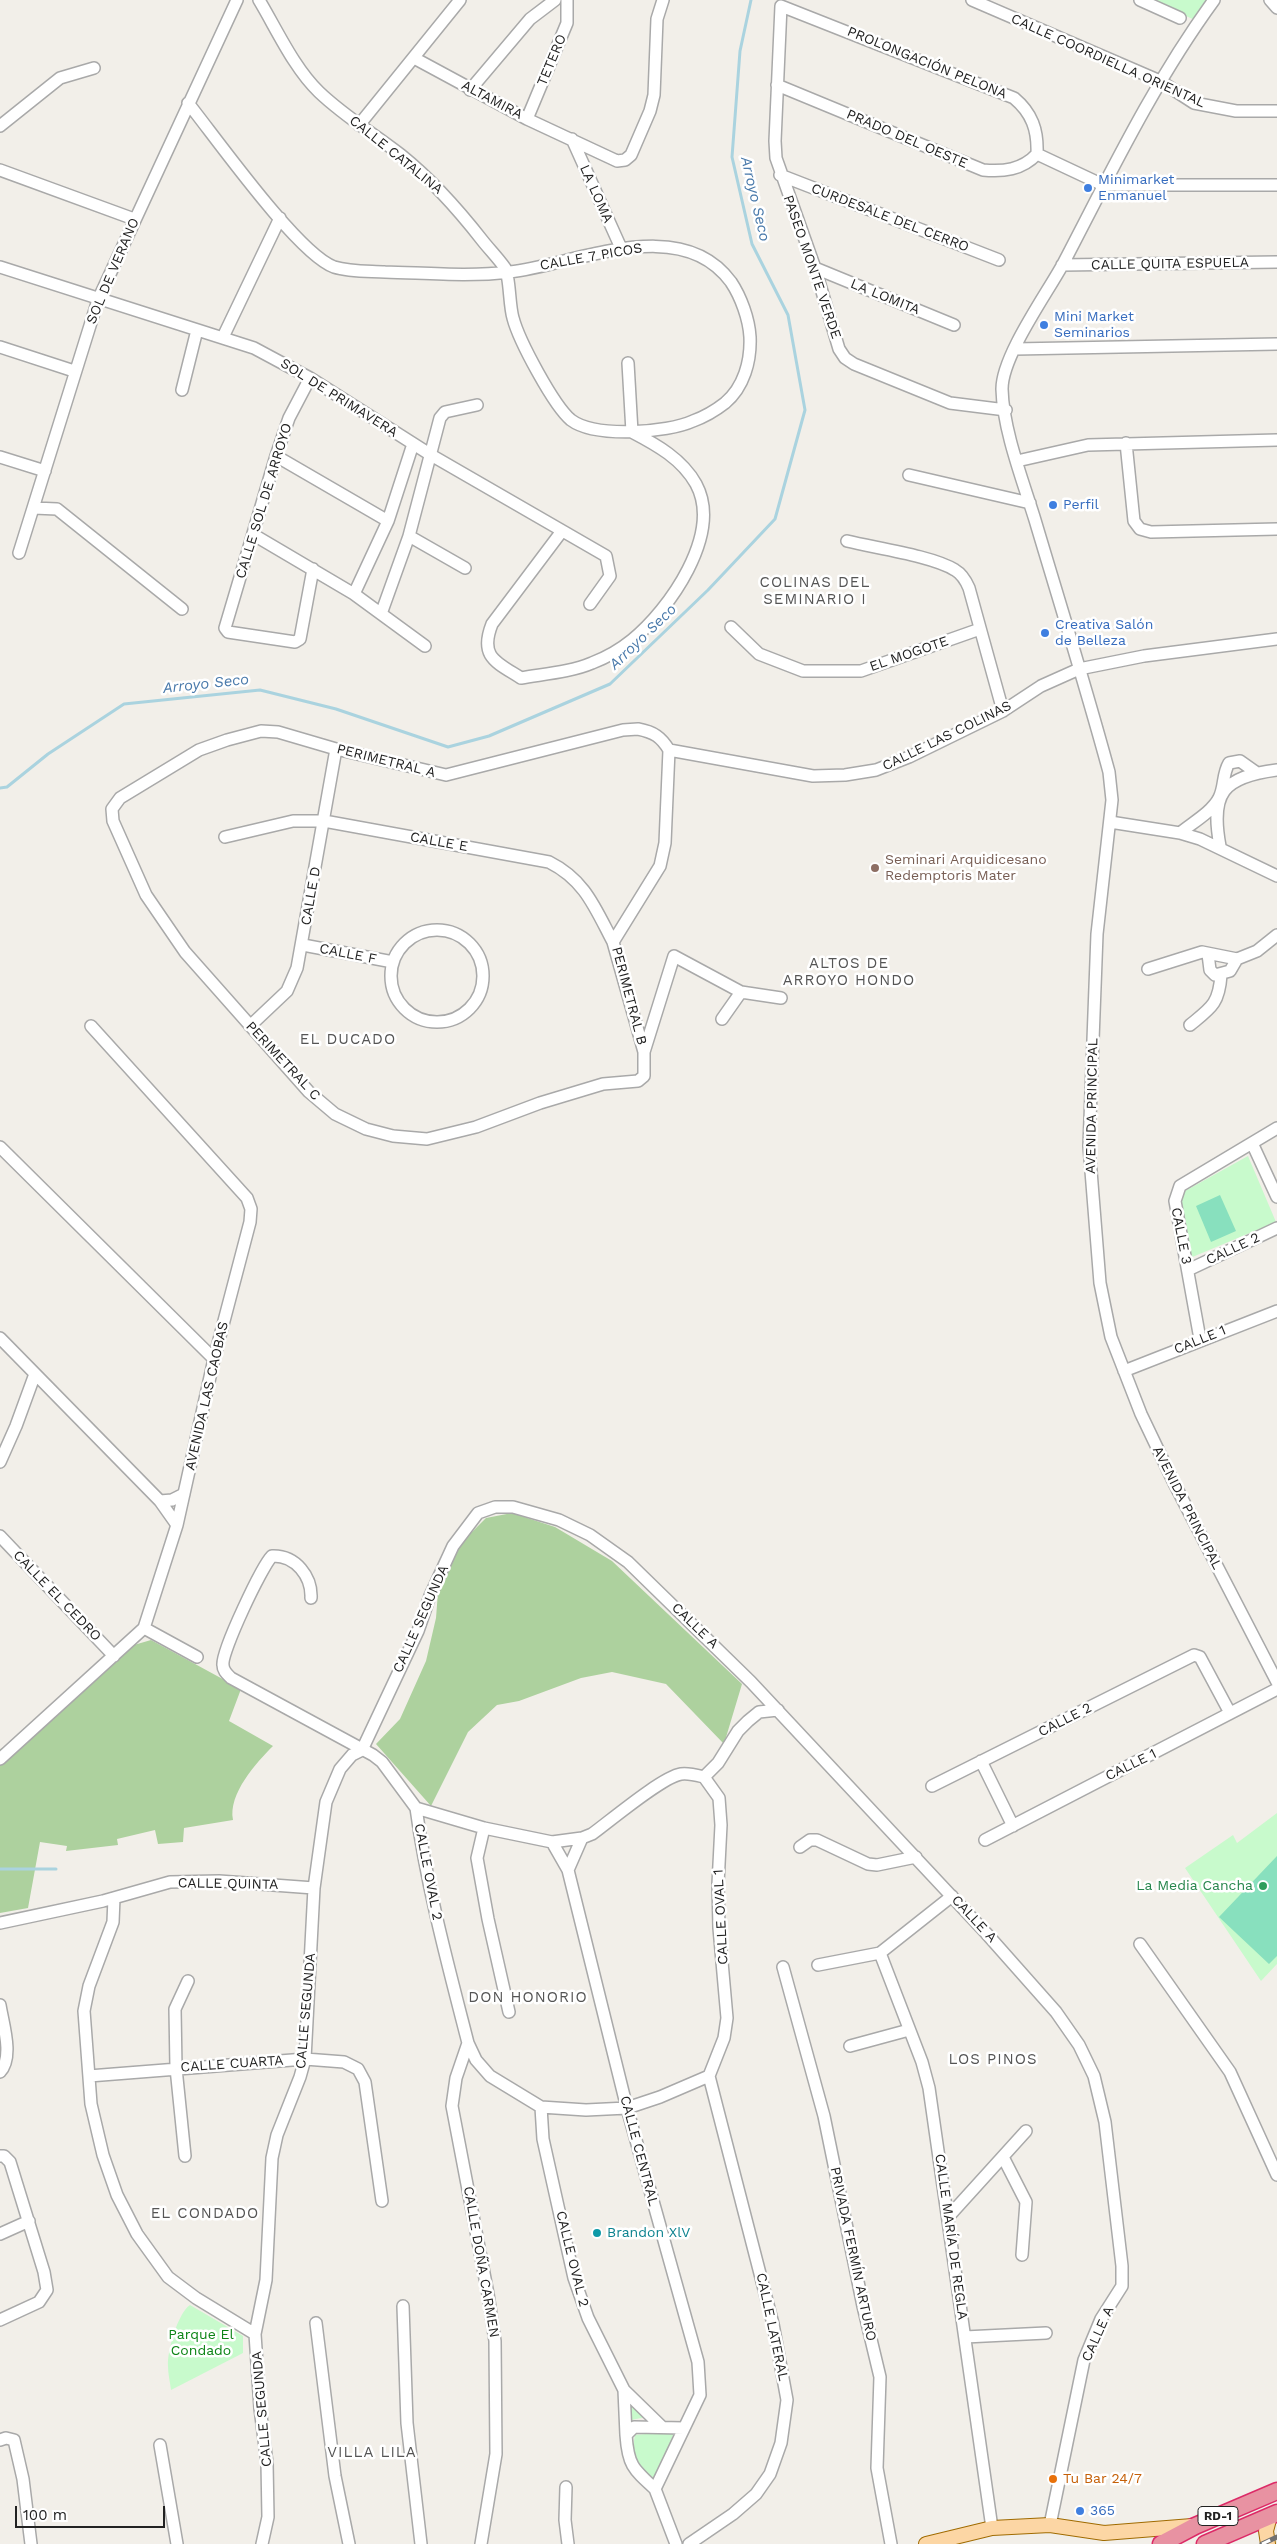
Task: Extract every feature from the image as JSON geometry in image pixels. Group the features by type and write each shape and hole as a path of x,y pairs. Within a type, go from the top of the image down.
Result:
{"highway":[{"name":"RD-1","path":"1161,2544 1196,2526 1277,2491"},
{"name":"RD-1","path":"1206,2544 1273,2515"}],"main road":[{"path":"1268,2544 1266,2531 1273,2515"},
{"path":"926,2544 992,2528 1050,2525 1108,2538 1196,2526"}],"street":[{"name":"SOL DE VERANO","path":"19,553 74,371 98,300 237,0"},
{"name":"CALLE CATALINA","path":"259,0 297,63 318,91 442,191 508,272"},
{"path":"359,125 460,0"},
{"path":"470,90 530,19 555,0"},
{"name":"TETERO","path":"527,119 567,23 566,0"},
{"name":"ALTAMIRA","path":"414,58 470,90 527,119 617,160 625,160 632,155 650,111 654,95 655,39 657,19 663,0"},
{"name":"CALLE COORDIELLA ORIENTAL","path":"972,0 1160,82 1182,97 1210,108 1236,111 1277,111"},
{"path":"1140,0 1180,18"},
{"name":"AVENIDA PRINCIPAL","path":"1214,0 1160,82 1103,185 1062,265 1007,364 1002,388 1017,461 1109,772 1112,800 1096,951 1089,1146 1100,1283 1111,1337 1162,1458 1277,1682"},
{"path":"1270,0 1277,8"},
{"name":"PASEO MONTE VERDE","path":"781,6 775,141 780,175 815,268 839,349 845,358 950,403 1006,410"},
{"name":"PROLONGACIÓN PELONA","path":"781,6 1014,98 1026,107 1032,119 1036,130 1037,154"},
{"path":"1,126 60,78 94,68"},
{"name":"PRADO DEL OESTE","path":"777,85 983,170 1010,170 1029,162 1037,154"},
{"name":"CALLE 7 PICOS","path":"188,103 280,218 314,256 330,266 346,270 422,273 508,272 621,248 669,247 712,261 724,272 736,289 750,332 750,354 744,378 734,395 720,407 691,422 632,432"},
{"name":"LA LOMA","path":"572,139 621,248"},
{"path":"1037,154 1103,185 1277,185"},
{"path":"0,170 134,219"},
{"name":"CURDESALE DEL CERRO","path":"780,175 999,260"},
{"path":"223,337 280,218"},
{"name":"CALLE QUITA ESPUELA","path":"1062,265 1277,262"},
{"name":"SOL DE PRIMAVERA","path":"0,267 98,300 254,348 310,378 431,455 606,556 610,576 590,604"},
{"name":"LA LOMITA","path":"815,268 954,325"},
{"path":"508,272 508,297 513,320 532,363 563,410 572,420 582,425 632,432 670,454 683,466 696,485 703,516 700,538 687,575 668,602 632,640 592,664 521,678 492,660 487,649 487,638 492,624 562,531"},
{"path":"182,390 197,330"},
{"path":"1015,349 1277,344"},
{"path":"0,347 74,371"},
{"path":"628,363 632,432"},
{"name":"CALLE SOL DE ARROYO","path":"310,378 289,418 276,456 225,628 232,633 295,642 300,639 313,569"},
{"path":"381,614 409,536 442,414 477,405"},
{"path":"1017,461 1088,445 1277,440"},
{"path":"1126,443 1134,521 1140,530 1151,532 1277,529"},
{"path":"354,594 388,521 413,444"},
{"path":"276,456 388,521"},
{"path":"0,457 45,471"},
{"path":"909,475 1030,503"},
{"path":"34,508 57,509 182,610"},
{"path":"254,535 354,594 425,646"},
{"path":"409,536 465,568"},
{"path":"847,541 936,562 957,571 970,588 1003,711"},
{"name":"EL MOGOTE","path":"731,627 759,654 803,671 861,671 980,630"},
{"name":"CALLE LAS COLINAS","path":"669,750 812,776 845,775 876,770 909,757 1003,711 1041,686 1079,669 1144,656 1277,639"},
{"name":"PERIMETRAL A","path":"112,809 120,798 199,750 261,731 278,732 336,749 446,775 623,730 638,729 652,732 662,739 669,750"},
{"name":"CALLE D","path":"250,1026 287,991 298,968 336,749"},
{"name":"PERIMETRAL B","path":"644,1076 644,1052 613,942 660,866 665,843 669,750"},
{"path":"1220,846 1215,821 1223,783 1223,773 1229,763 1240,761 1257,773"},
{"path":"1180,833 1219,798 1229,786 1240,778 1277,770"},
{"name":"PERIMETRAL C","path":"112,809 113,821 146,895 184,952 309,1092 335,1114 366,1129 393,1136 427,1139 476,1127 540,1103 603,1084 638,1081 644,1076"},
{"name":"CALLE E","path":"225,837 293,822 324,821 549,862 564,870 581,885 613,942"},
{"path":"1110,822 1180,833 1220,846 1277,876"},
{"name":"CALLE F","path":"434,929 448,930 460,935 471,944 481,962 483,982 479,996 471,1007 460,1016 447,1021 427,1020 408,1012 399,1002 393,989 391,976 393,962 399,950 408,939 420,932 434,929"},
{"path":"1208,954 1210,970 1215,975 1221,975 1230,971 1237,960 1258,951 1277,935"},
{"name":"CALLE F","path":"303,945 393,962"},
{"path":"1148,970 1202,952 1237,960"},
{"path":"644,1052 674,956 741,992 781,998"},
{"path":"1190,1026 1215,1005 1219,994 1221,975"},
{"path":"722,1019 741,992"},
{"name":"AVENIDA LAS CAOBAS","path":"0,1759 144,1628 177,1525 214,1359 250,1222 251,1209 247,1198 91,1026"},
{"name":"CALLE 3","path":"1200,1339 1175,1201 1176,1192 1180,1186 1277,1128"},
{"path":"1252,1143 1277,1197"},
{"path":"0,1147 214,1359"},
{"name":"CALLE 2","path":"1188,1270 1277,1228"},
{"name":"CALLE 1","path":"1124,1371 1200,1339 1277,1310"},
{"path":"0,1339 160,1501 177,1525"},
{"path":"0,1462 16,1426 35,1374"},
{"path":"160,1501 172,1500 184,1494"},
{"name":"CALLE A","path":"478,1513 495,1507 513,1507 559,1520 590,1535 628,1562 708,1638 916,1856 1056,2012 1079,2045 1094,2076 1105,2122 1122,2266 1122,2286 1101,2319 1084,2360 1050,2525"},
{"name":"CALLE SEGUNDA","path":"262,2544 268,2517 267,2463 260,2408 255,2334 266,2280 272,2158 277,2135 300,2077 304,2059 314,1888 326,1802 340,1769 352,1755 362,1750 418,1631 430,1596 453,1546 478,1513"},
{"name":"CALLE EL CEDRO","path":"0,1536 114,1656"},
{"path":"311,1598 308,1577 299,1566 279,1556 272,1556 259,1573 225,1654 222,1664 225,1672 231,1678 362,1750 373,1754 382,1762 416,1808 484,1828 552,1842 582,1838 679,1774 692,1774 704,1777 718,1763 738,1731 748,1721 758,1712 778,1710"},
{"path":"144,1628 197,1657"},
{"name":"CALLE 2","path":"932,1786 1194,1655 1197,1655 1230,1713"},
{"name":"CALLE 1","path":"985,1840 1277,1689"},
{"path":"981,1762 1013,1826"},
{"name":"CALLE OVAL 1","path":"704,1777 719,1798 721,1825 718,1884 719,1928 727,2018 724,2038 709,2076"},
{"name":"CALLE OVAL 2","path":"416,1808 422,1855 432,1905 468,2043 476,2060 490,2076 541,2107 586,2110 627,2108"},
{"path":"484,1828 478,1858 488,1919 510,2012"},
{"path":"568,1870 582,1838"},
{"path":"800,1847 810,1840 816,1840 873,1865 916,1856"},
{"name":"CALLE CENTRAL","path":"552,1842 568,1870 627,2108 698,2362 700,2395 691,2418 684,2428"},
{"name":"CALLE QUINTA","path":"0,1923 114,1898 170,1882 220,1881 314,1888"},
{"path":"818,1965 880,1953 952,1896"},
{"path":"114,1898 113,1922 89,1986 84,2011 91,2104 103,2155 117,2195 137,2234 168,2277 196,2298 255,2334"},
{"path":"1140,1944 1230,2072 1277,2175"},
{"name":"CALLE MARÍA DE REGLA","path":"880,1953 929,2088 949,2216 992,2528"},
{"name":"PRIVADA FERMÍN ARTURO","path":"783,1967 824,2116 863,2306 880,2377 877,2468 891,2544"},
{"path":"185,2156 176,2068 175,2009 188,1981"},
{"path":"0,2005 7,2055 4,2068 0,2072"},
{"path":"850,2046 909,2030"},
{"name":"CALLE DOÑA CARMEN","path":"468,2043 456,2078 452,2106 487,2285 495,2341 496,2454 481,2544"},
{"name":"CALLE CUARTA","path":"89,2076 304,2059 344,2062 358,2069 365,2082 382,2201"},
{"path":"627,2108 668,2094 709,2076"},
{"name":"CALLE LATERAL","path":"688,2544 733,2514 756,2494 770,2474 781,2443 786,2400 773,2324 709,2076"},
{"name":"CALLE OVAL 2","path":"541,2107 543,2139 574,2278 588,2318 624,2390 628,2453 634,2471 655,2489"},
{"path":"949,2216 1026,2131"},
{"path":"0,2320 39,2302 47,2290 29,2221 10,2162 2,2156"},
{"path":"1003,2157 1026,2202 1022,2255"},
{"path":"0,2234 29,2221"},
{"path":"403,2306 407,2423 421,2544"},
{"path":"316,2323 335,2476 349,2544"},
{"path":"965,2337 1046,2333"},
{"path":"624,2390 661,2426"},
{"path":"626,2435 634,2427 661,2426 684,2428 655,2489 676,2544"},
{"path":"0,2440 6,2438 14,2440 23,2479 31,2544"},
{"path":"160,2445 176,2544"},
{"path":"566,2487 565,2520 568,2544"}],"green space":[{"path":"1149,0 1210,0 1195,20"},
{"path":"1248,1156 1276,1222 1190,1258 1178,1203 1185,1191"},
{"path":"1220,1195 1236,1231 1211,1242 1196,1206"},
{"path":"512,1513 555,1527 612,1561 742,1684 724,1744 666,1684 612,1672 581,1678 519,1701 497,1705 468,1732 431,1806 376,1744 400,1719 426,1661 436,1618 438,1592 461,1543 486,1518"},
{"path":"151,1640 241,1689 229,1721 273,1746 252,1770 239,1790 233,1810 233,1820 184,1828 183,1842 158,1844 155,1830 117,1839 118,1845 66,1851 67,1846 40,1842 28,1908 0,1913 0,1749 21,1742 134,1645"},
{"path":"1277,1813 1277,1964 1261,1981 1185,1868 1233,1835 1237,1843"},
{"name":"La Media Cancha","path":"1277,1856 1277,1956 1269,1964 1219,1917"},
{"name":"Parque El Condado","path":"190,2305 243,2336 243,2353 171,2390 168,2369 169,2351 181,2316"},
{"path":"627,2396 646,2417 631,2420"},
{"path":"674,2433 655,2479 639,2465 633,2450 635,2435"}],"waterway":[{"name":"Arroyo Seco","path":"0,788 7,787 48,754 124,704 260,690 336,709 448,747 489,736 610,684 708,590 775,519 805,410 788,315 752,244 732,157 740,51 751,0"},
{"path":"0,1869 56,1869"}],"railway":[{"path":"1262,2544 1277,2537"}],"place":[{"name":"Minimarket Enmanuel","path":"1088,188"},
{"name":"Mini Market Seminarios","path":"1044,325"},
{"name":"Perfil","path":"1053,505"},
{"name":"Creativa Salón de Belleza","path":"1045,633"},
{"name":"Seminari Arquidicesano Redemptoris Mater","path":"875,868"},
{"name":"La Media Cancha","path":"1263,1886"},
{"name":"Brandon XlV","path":"597,2233"},
{"name":"Tu Bar 24/7","path":"1053,2479"},
{"name":"365","path":"1080,2511"}],"district":[{"name":"COLINAS DEL SEMINARIO I","path":"815,592"},
{"name":"ALTOS DE ARROYO HONDO","path":"849,972"},
{"name":"EL DUCADO","path":"348,1040"},
{"name":"DON HONORIO","path":"528,1998"},
{"name":"LOS PINOS","path":"993,2060"},
{"name":"EL CONDADO","path":"205,2214"},
{"name":"VILLA LILA","path":"372,2453"}]}
